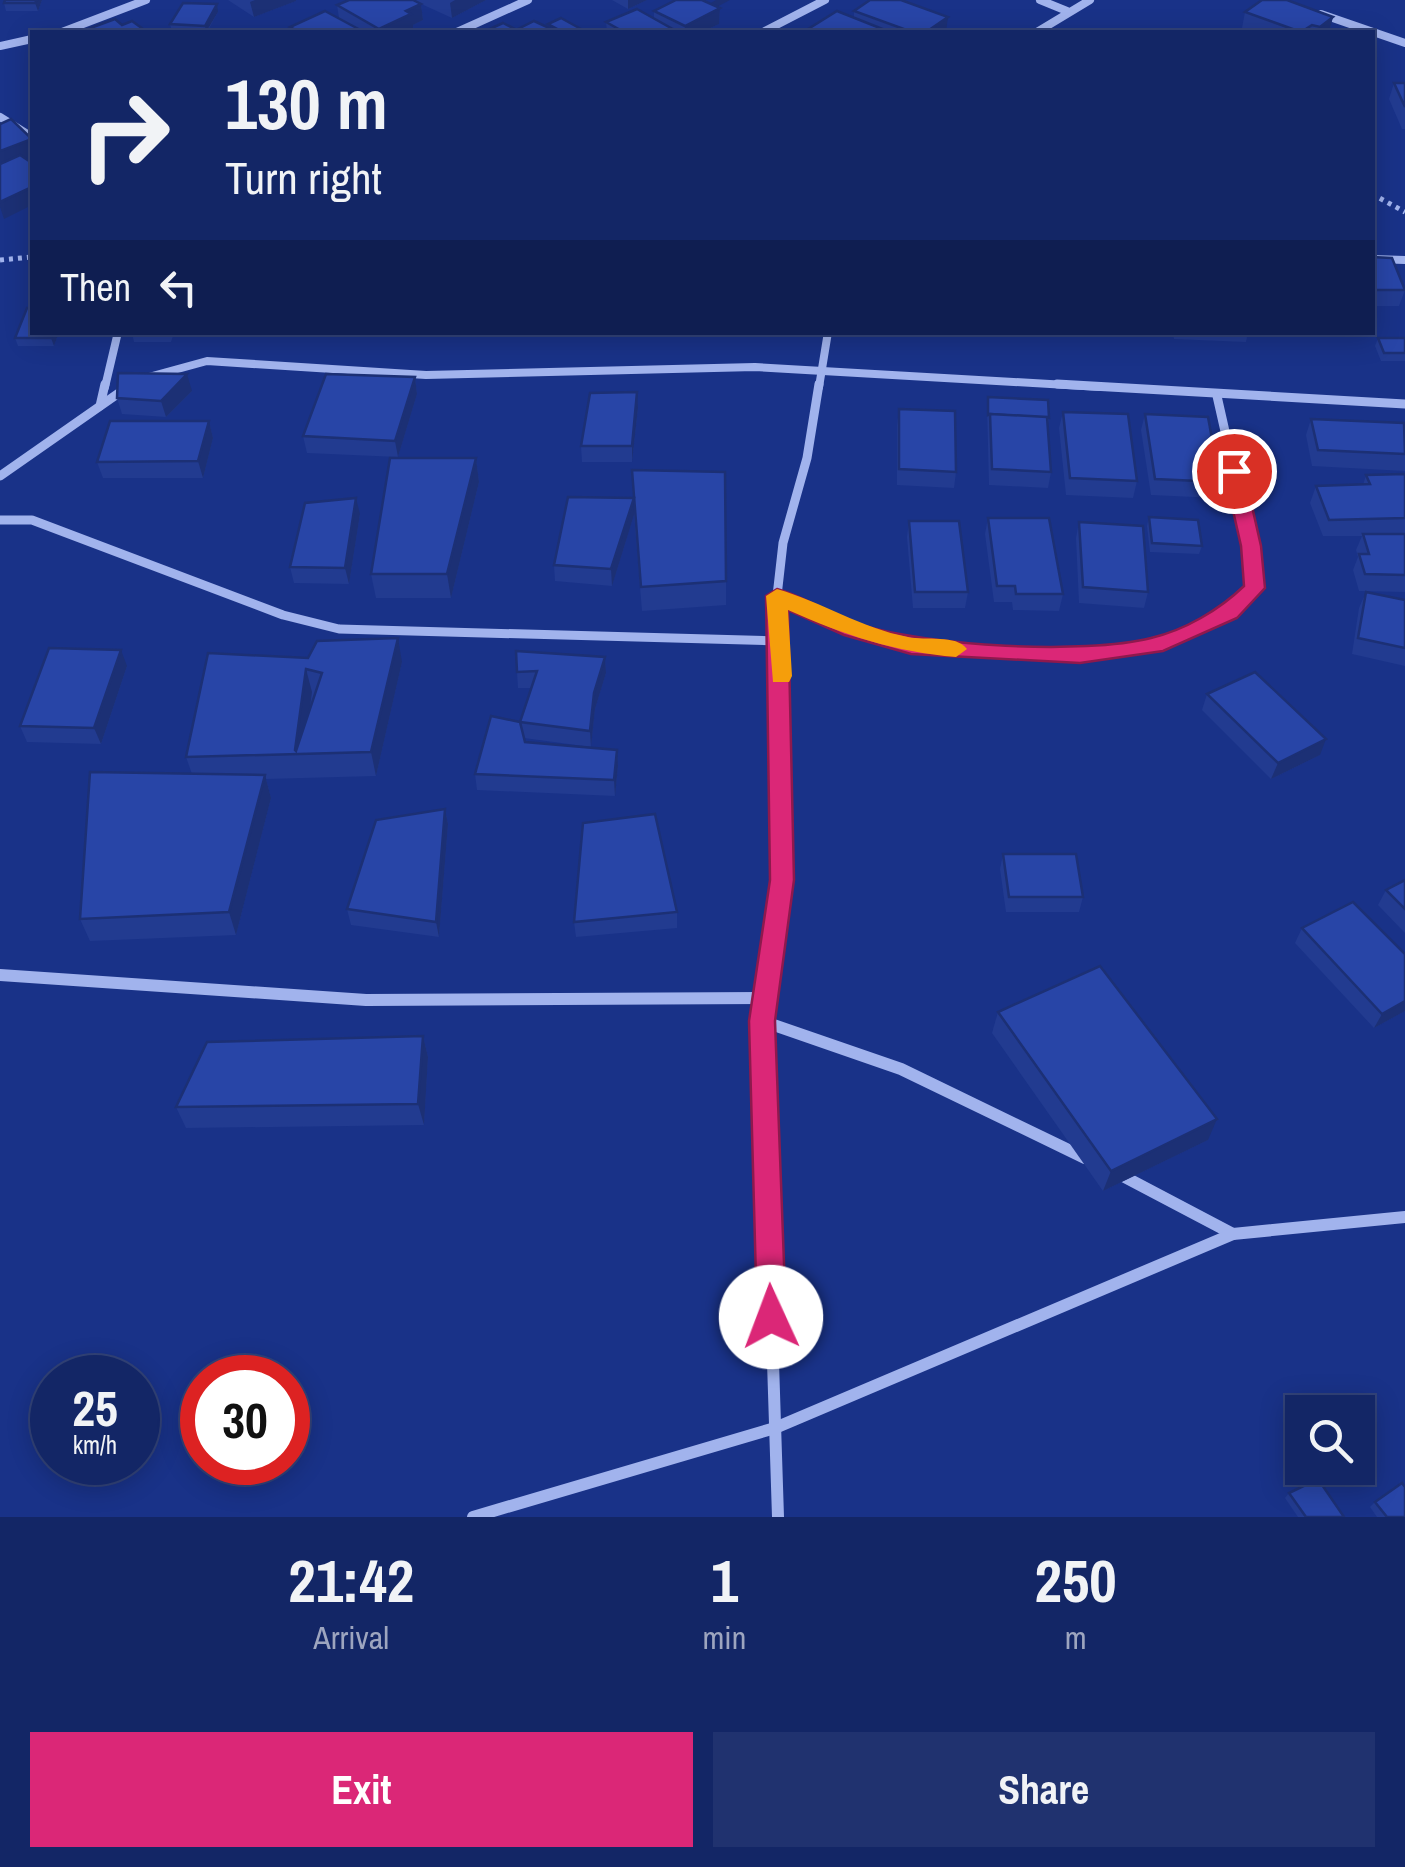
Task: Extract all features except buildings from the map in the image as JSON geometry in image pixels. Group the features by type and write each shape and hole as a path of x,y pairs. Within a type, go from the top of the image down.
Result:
{"street":[{"path":"67,30 146,0"},
{"path":"461,30 528,0"},
{"path":"767,30 825,0"},
{"path":"1040,0 1067,11"},
{"path":"1040,30 1090,0"},
{"path":"1311,10 1368,30"},
{"path":"1375,32 1405,43"},
{"path":"0,46 30,39"},
{"path":"0,117 30,137"},
{"path":"1375,259 1405,260"},
{"path":"100,407 117,335"},
{"path":"778,1517 762,1021 782,880 777,596 784,542 807,458 828,335"},
{"path":"0,476 147,377 208,361 426,375 680,366 1405,404"},
{"path":"777,596 852,630 911,646 1080,655 1156,646 1230,613 1254,588 1251,546 1217,396"},
{"path":"0,520 32,520 282,615 339,630 780,641"},
{"path":"0,975 366,1000 763,998"},
{"path":"762,1021 901,1070 1154,1190 1233,1234"},
{"path":"473,1517 775,1428 1233,1234 1405,1217"}],"path":[{"path":"1375,196 1405,212"},
{"path":"0,260 30,257"}],"slow traffic":[{"path":"781,676 777,596 852,630 911,646 956,649"}],"route":[{"path":"771,1317 762,1021 782,880 777,596 852,630 911,646 1080,655 1156,646 1230,613 1254,588 1251,546 1234,471"}]}
